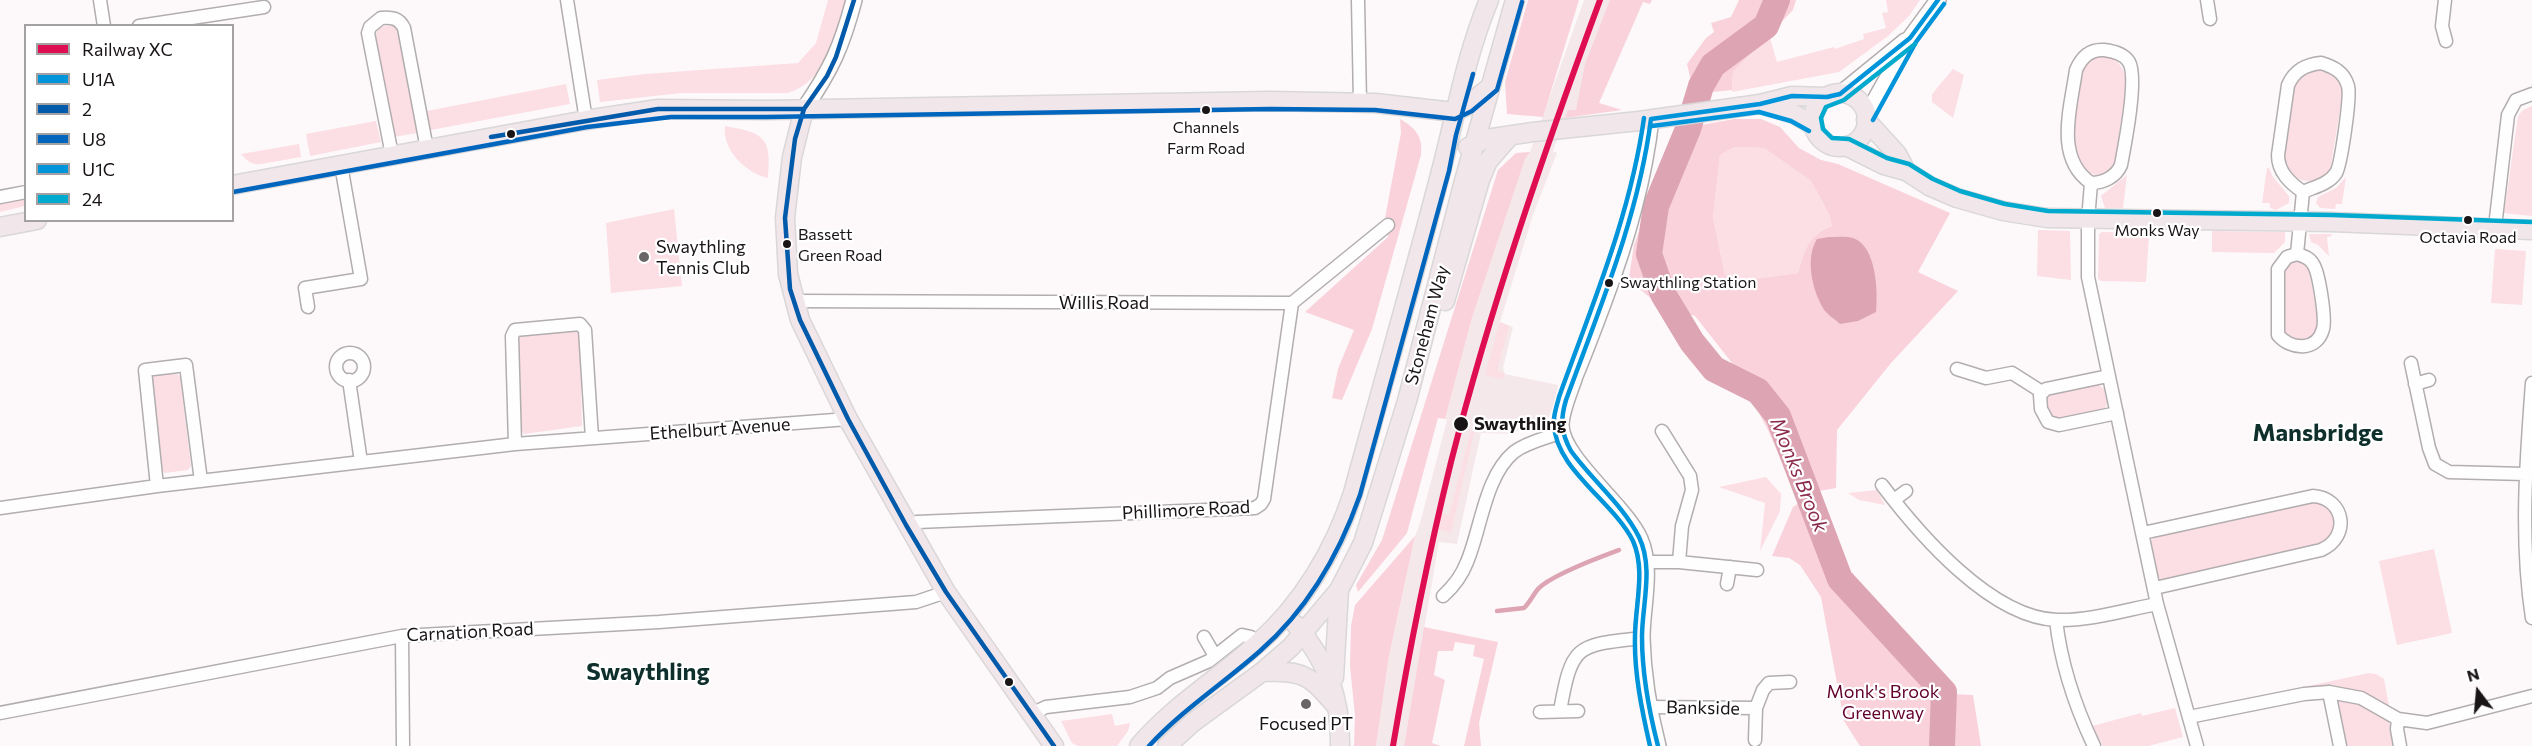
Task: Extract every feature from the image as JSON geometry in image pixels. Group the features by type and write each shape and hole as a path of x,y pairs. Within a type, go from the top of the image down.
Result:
{"main road":[{"name":"Stoneham Way","path":"1138,746 1161,721 1250,639 1287,614 1320,566 1346,517 1442,169 1454,112 1481,18 1489,0"},
{"name":"Stoneham Way","path":"1167,746 1208,711 1262,672 1304,634 1339,590 1370,526 1407,401 1515,0"},
{"path":"234,181 341,165 586,120 671,109 1270,101 1360,102 1454,112 1479,97 1490,87"},
{"path":"1834,95 1815,111 1814,125 1822,140 1829,145 1846,146 1884,165 1906,171 1929,186 1980,205 2047,218 2300,222 2532,230"},
{"path":"1442,169 1476,142 1533,132 1760,104 1792,96 1834,95 1857,100 1866,118 1897,154 1906,171"},
{"path":"1760,104 1794,114 1814,125"},
{"path":"804,109 795,139 786,196 787,265 794,301 806,333 848,419 946,592 1054,746"},
{"path":"1846,146 1861,137 1866,118"},
{"path":"1407,401 1427,362 1480,180 1488,161 1509,137"},
{"path":"0,227 26,222"},
{"path":"1333,685 1339,590"},
{"path":"1287,614 1321,656 1333,685 1338,708 1340,746"},
{"path":"1262,672 1289,672 1308,677 1338,708"}],"street":[{"path":"100,0 104,24"},
{"path":"567,0 586,120"},
{"path":"804,109 836,57 854,0"},
{"path":"1358,0 1360,102"},
{"path":"1866,118 1910,38 1938,0"},
{"path":"2207,0 2210,19"},
{"path":"2445,0 2442,26 2446,41"},
{"path":"166,24 207,21 264,6"},
{"path":"392,155 368,33 370,27 381,18 395,18 404,28 427,148"},
{"path":"1834,95 1910,38"},
{"path":"2091,183 2100,183 2114,175 2121,165 2133,79 2128,62 2123,56 2106,50 2089,52 2080,61 2076,70 2067,135 2070,154 2076,168 2091,183 2088,220 2088,277 2157,604 2198,746"},
{"path":"2321,63 2340,72 2348,86 2339,166 2335,175 2303,192 2287,179 2278,164 2278,155 2288,85 2293,75 2308,65 2321,63"},
{"path":"2495,227 2511,105 2521,97 2532,94"},
{"path":"1651,119 1647,152 1615,273 1566,401 1562,432 1571,451 1636,531 1644,550 1646,562 1642,638 1650,707 1658,746"},
{"path":"308,307 305,288 362,279 341,165"},
{"path":"0,197 24,192"},
{"path":"2297,254 2303,192"},
{"path":"1292,303 1388,225"},
{"path":"2297,254 2309,259 2316,268 2324,322 2321,334 2314,342 2295,347 2287,344 2278,335 2277,275 2283,261 2297,254"},
{"name":"Willis Road","path":"794,301 1292,303"},
{"name":"Phillimore Road","path":"906,525 917,522 1255,508 1264,499 1292,303"},
{"path":"515,444 512,336 515,330 580,324 585,330 592,438"},
{"path":"2411,363 2433,460 2440,469 2449,472 2525,474"},
{"path":"158,486 145,370 186,365 201,481"},
{"path":"1957,369 1986,378 2012,374 2042,392"},
{"path":"2042,392 2108,376"},
{"path":"349,380 361,462"},
{"path":"2415,384 2429,380"},
{"path":"2532,383 2525,474 2524,552 2532,618"},
{"path":"2042,392 2041,409 2044,418 2051,424 2059,425 2116,413"},
{"name":"Ethelburt Avenue","path":"1,509 158,486 515,444 848,419"},
{"path":"1662,431 1690,476 1692,490 1682,526 1679,562"},
{"path":"1443,596 1453,586 1467,564 1483,508 1501,469 1514,452 1562,432"},
{"path":"1684,466 1695,457"},
{"path":"1882,485 1958,570 1986,593 2035,616 2056,620 2157,604"},
{"path":"1894,500 1906,491"},
{"path":"2143,533 2308,496 2319,496 2325,499 2335,508 2340,518 2338,537 2334,543 2321,550 2155,588"},
{"path":"1646,562 1679,562 1756,570"},
{"path":"1727,584 1730,567"},
{"name":"Carnation Road","path":"0,713 402,636 659,622 916,602 946,592"},
{"path":"2056,620 2067,678 2094,746"},
{"path":"402,636 403,746"},
{"path":"1204,637 1215,656"},
{"path":"1560,711 1567,672 1572,660 1583,650 1607,642 1642,638"},
{"path":"1031,714 1046,706 1130,697 1157,688 1170,678 1250,639"},
{"name":"Bankside","path":"1755,740 1756,708 1762,690 1769,683 1790,681"},
{"path":"2189,717 2304,694 2329,692 2361,698 2398,719 2427,723 2532,696"},
{"path":"2329,692 2340,746"},
{"name":"Bankside","path":"1650,707 1756,708"},
{"path":"1540,712 1578,711"},
{"path":"2398,719 2400,746"}],"shaded area":[{"path":"828,0 846,0 834,42 821,68 812,78 801,87 788,93 681,93 600,102 597,80 645,74 798,63 816,43"},
{"path":"1584,0 1616,0 1576,110 1568,111 1553,151 1557,153 1533,215 1500,322 1513,327 1503,368 1505,374 1558,385 1554,403 1549,417 1511,434 1481,433 1457,544 1439,542 1404,746 1376,746 1389,656 1415,536 1472,318 1525,158 1530,152"},
{"path":"1886,0 1920,0 1909,16 1888,36 1839,72 1732,92 1733,72 1767,37 1770,38 1777,62 1834,47 1835,49 1864,39 1863,34 1886,28 1882,13 1888,12"},
{"path":"393,25 400,32 418,133 393,137 375,35 380,27"},
{"path":"2097,55 2114,59 2123,70 2127,81 2115,162 2108,171 2100,175 2092,174 2082,167 2074,141 2075,108 2083,66"},
{"path":"1953,69 1964,75 1953,118 1932,102 1932,94"},
{"path":"2317,69 2335,76 2343,91 2330,171 2323,177 2308,181 2295,177 2286,164 2284,155 2294,88 2303,76"},
{"path":"566,84 570,104 431,130 427,111"},
{"path":"2532,106 2532,216 2504,213 2518,116 2523,110"},
{"path":"376,121 381,142 310,156 306,134"},
{"path":"725,126 748,131 762,139 768,153 768,178 744,166 731,152 727,144"},
{"path":"299,144 301,157 261,164 250,162 241,154"},
{"path":"1735,147 1764,148 1811,181 1829,214 1832,226 1813,239 1803,257 1798,273 1746,280 1725,275 1713,217 1720,155"},
{"path":"2267,168 2289,196 2289,203 2276,210 2270,208 2270,203 2262,203"},
{"path":"2127,175 2123,208 2105,208 2101,196"},
{"path":"2346,177 2342,204 2336,204 2335,209 2320,208 2316,203 2318,197 2336,188"},
{"path":"24,198 24,206 0,212 0,202"},
{"name":"Swaythling Tennis Club","path":"674,209 682,286 611,293 606,223"},
{"path":"2038,230 2070,231 2071,280 2037,276"},
{"path":"2212,231 2285,232 2285,242 2274,253 2212,252"},
{"path":"2102,232 2146,233 2149,235 2146,282 2101,281 2098,279 2099,234"},
{"path":"2309,234 2331,234 2332,236 2327,237 2329,256 2318,245 2311,242"},
{"path":"1853,238 1867,250 1871,260 1876,282 1876,312 1858,321 1840,324 1824,310 1816,292 1811,274 1811,255 1817,239"},
{"path":"2495,249 2526,251 2522,305 2491,303"},
{"path":"2299,260 2309,267 2318,323 2311,336 2297,341 2287,335 2283,328 2282,274 2289,265"},
{"path":"1500,322 1509,326 1497,371 1505,374 1503,379 1485,375"},
{"path":"573,331 579,333 580,341 582,426 524,434 521,430 519,337"},
{"path":"173,372 180,376 191,466 188,470 165,473 161,470 150,382 155,375"},
{"path":"2097,384 2106,390 2108,402 2105,408 2055,420 2049,415 2046,395"},
{"path":"1471,431 1474,432 1451,533 1437,529 1442,514 1449,515"},
{"path":"1766,477 1781,494 1780,511 1760,551 1765,503 1719,487"},
{"path":"1877,490 1885,505 1859,500 1848,493"},
{"path":"2313,502 2327,509 2333,518 2333,530 2326,543 2166,579 2160,579 2158,575 2150,541 2159,535"},
{"path":"2434,549 2452,633 2397,645 2379,561"},
{"path":"2369,673 2384,679 2389,706 2350,690 2308,686"},
{"path":"2340,700 2367,707 2386,718 2395,746 2344,746 2337,704"},
{"path":"2175,708 2183,737 2148,746 2103,746 2092,726 2141,713 2142,716"},
{"path":"1112,714 1115,726 1130,723 1128,731 1117,746 1078,746 1072,743 1061,721"}],"green space":[{"path":"1528,0 1579,0 1543,117 1507,114 1505,82"},
{"path":"1610,0 1652,0 1650,4 1643,2 1599,103 1622,110 1565,118 1568,110 1576,110 1585,64"},
{"path":"1739,0 1796,0 1793,10 1733,72 1732,90 1694,94 1687,64 1706,38 1714,32 1711,23 1731,17"},
{"path":"1400,119 1417,134 1421,143 1421,155 1372,329 1342,400 1332,398 1338,369 1354,330 1305,312 1388,237 1385,218 1401,133"},
{"path":"1734,119 1761,119 1780,127 1799,148 1821,160 1838,164 1950,213 1918,272 1958,291 1891,363 1837,430 1836,488 1796,495 1768,430 1732,363 1695,316 1661,307 1635,285 1628,284 1634,245 1675,130","holes":["1735,147 1764,148 1811,181 1829,214 1832,226 1818,234 1809,244 1798,273 1746,280 1725,275 1713,217 1720,155"]},
{"path":"1530,152 1525,159 1472,318 1445,419 1438,418 1407,533 1358,592 1356,585 1382,540 1498,170 1516,153"},
{"name":"Monk's Brook Greenway","path":"1799,503 1831,581 1934,698 1937,707 1934,746 1860,746 1844,721 1821,597 1800,565 1789,558 1772,556 1793,507"},
{"path":"1415,536 1389,656 1376,746 1354,746 1355,716 1350,666 1351,626 1355,605"},
{"path":"1424,627 1498,642 1479,723 1481,746 1464,746 1484,659 1473,656 1475,645 1455,642 1453,651 1438,651 1434,675 1445,680 1432,743 1441,746 1404,746"},
{"name":"Monk's Brook Greenway","path":"1951,694 1973,695 1981,746 1948,746"}],"waterway":[{"name":"Monks Brook","path":"1777,0 1766,26 1713,65 1701,86 1688,129 1656,206 1649,254 1663,294 1692,342 1714,369 1758,391 1778,416 1840,579 1944,692 1942,746"},
{"path":"1791,478 1800,474"},
{"path":"1497,611 1524,608 1538,589 1553,578 1619,550"}],"rail line":[{"name":"XC","path":"1393,746 1427,568 1451,462 1483,345 1520,229 1600,0"}],"transit line":[{"name":"2","path":"854,0 836,57 827,76 804,109 795,139 785,218 790,289 800,320 848,419 906,525 946,592 1054,746"},
{"name":"U1A","path":"1840,94 1910,38 1938,0"},
{"name":"U8","path":"234,192 587,127 671,117 1270,109 1375,110 1455,119 1472,111 1497,90 1522,2"},
{"name":"U1C","path":"1873,120 1916,42 1944,4"},
{"name":"24","path":"1915,44 1844,100 1826,107 1821,118 1823,129 1832,138 1849,139 1887,158 1909,164 1933,179 1960,191 2005,204 2048,211 2332,215 2532,222"},
{"name":"U8","path":"1149,746 1175,720 1277,635 1307,599 1332,560 1360,495 1449,171 1456,135 1473,74"},
{"name":"U1A","path":"1651,119 1760,104 1792,96 1827,97 1840,94"},
{"name":"2","path":"491,137 658,109 804,109"},
{"name":"U1C","path":"1652,126 1759,112 1791,121 1809,131"},
{"name":"U1C","path":"1644,118 1638,155 1620,226 1559,397 1554,421 1557,440 1564,456 1574,471 1624,527 1637,552 1639,588 1635,651 1641,706 1650,746"},
{"name":"U1A","path":"1651,119 1645,156 1627,227 1566,400 1562,420 1563,432 1571,451 1625,514 1639,537 1643,549 1647,574 1642,625 1643,665 1658,746"}],"place":[{"name":"Channels Farm Road","path":"1206,110"},
{"name":"Monks Way","path":"2157,213"},
{"name":"Octavia Road","path":"2468,220"},
{"name":"Bassett Green Road","path":"787,244"},
{"name":"Swaythling Tennis Club","path":"644,257"},
{"name":"Swaythling Station","path":"1609,283"},
{"name":"Swaythling","path":"1461,424"},
{"name":"Focused PT","path":"1306,704"}],"district":[{"name":"Mansbridge","path":"2318,433"},
{"name":"Swaythling","path":"648,672"}]}
